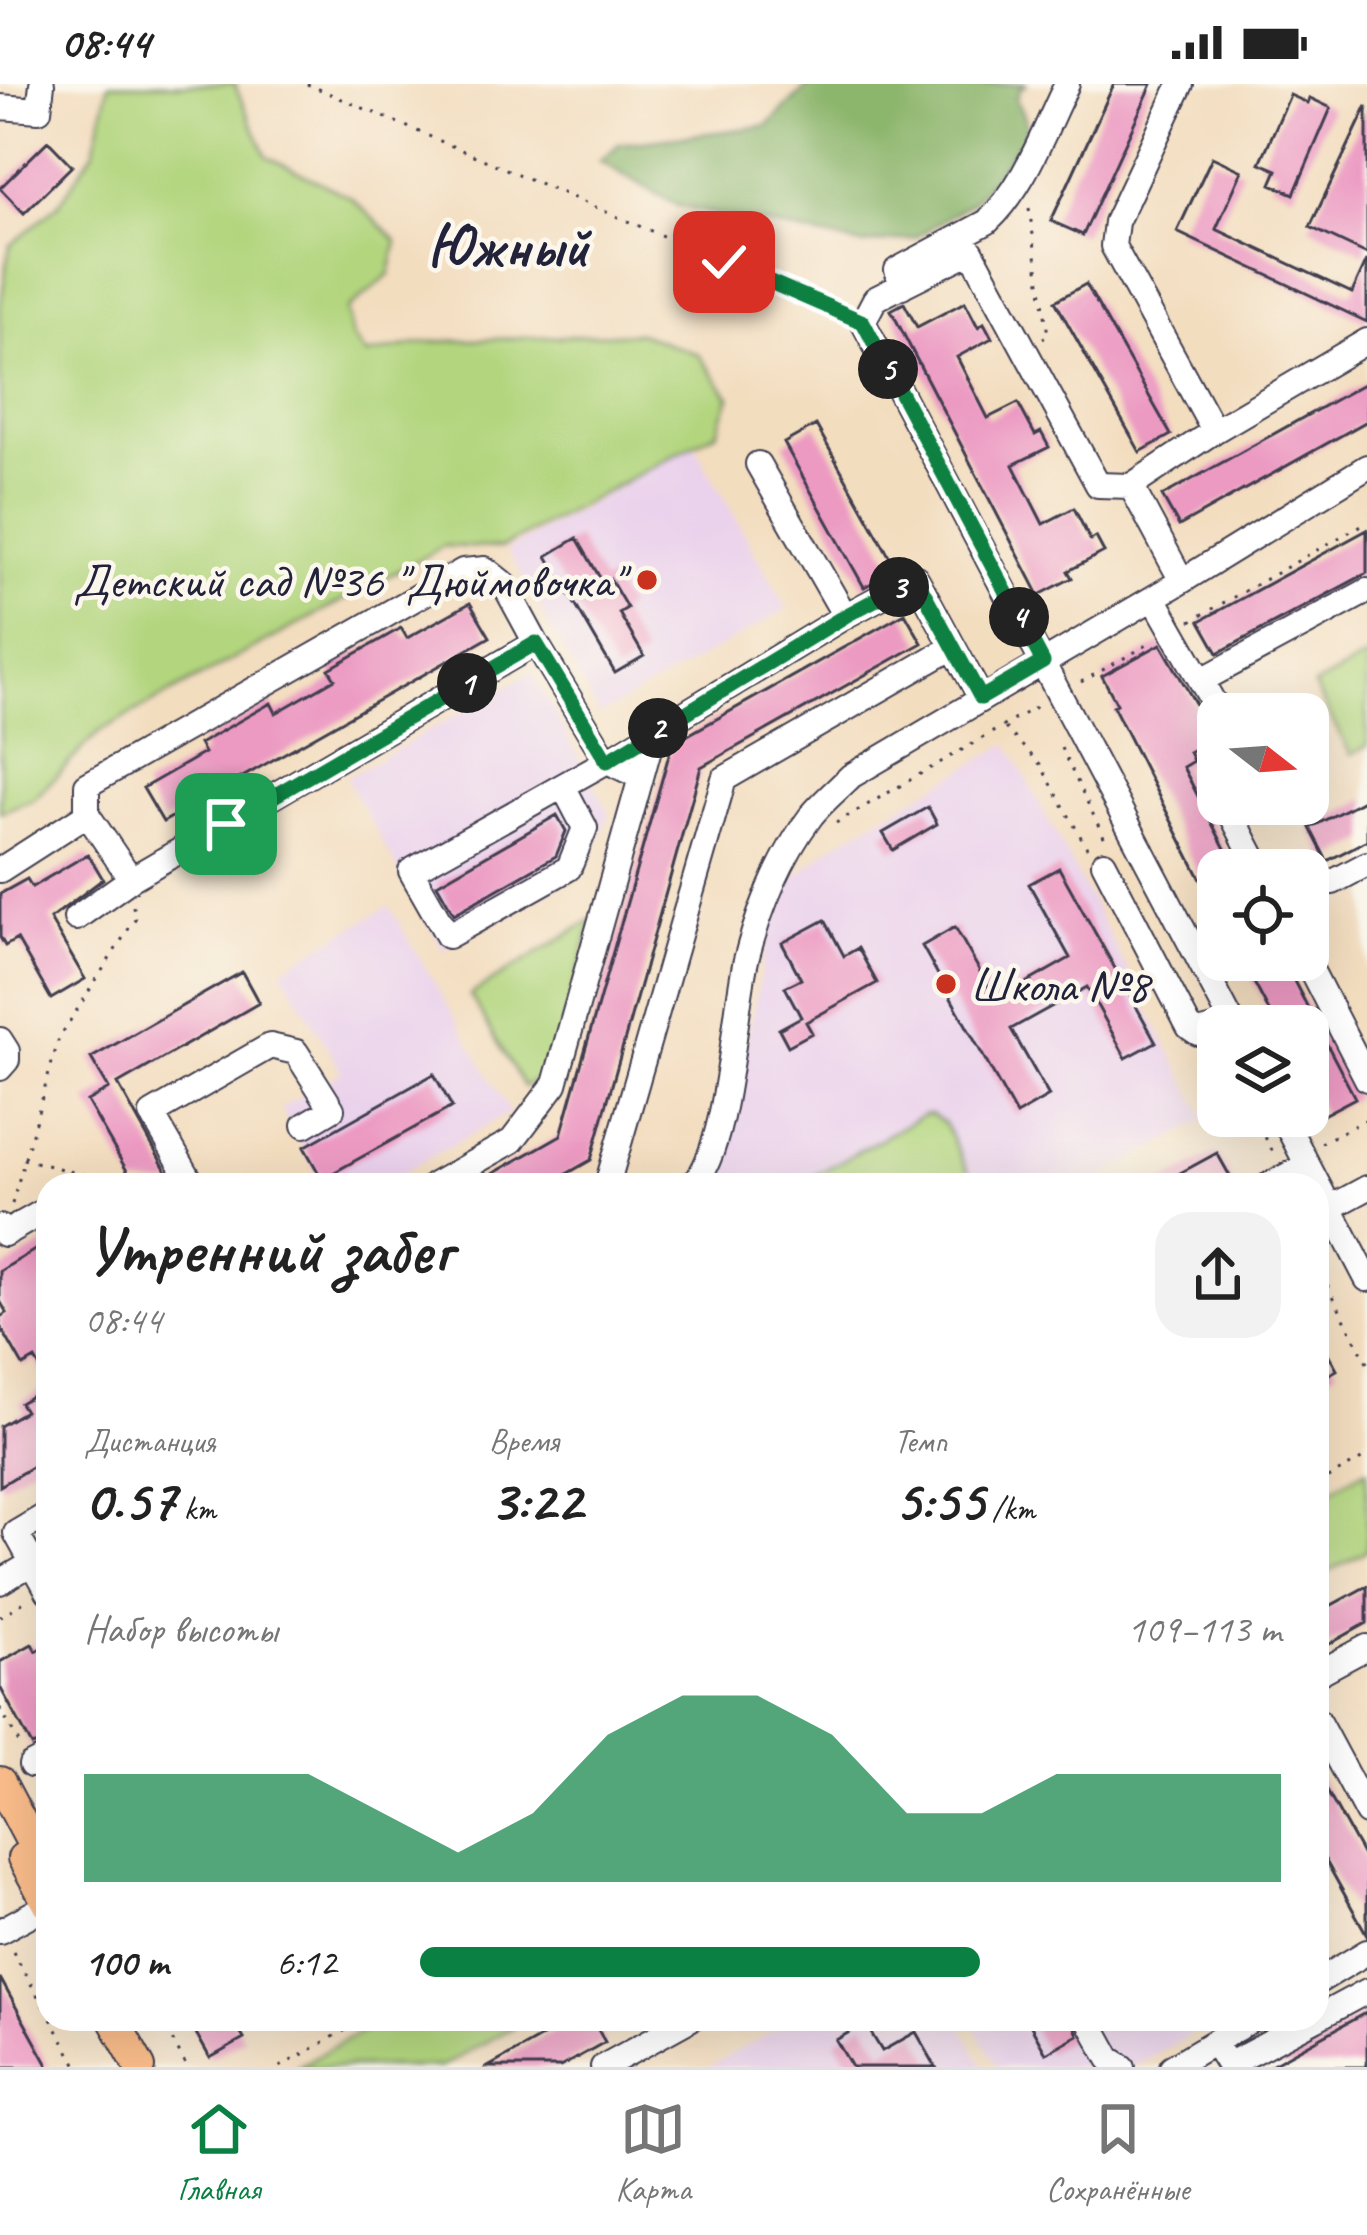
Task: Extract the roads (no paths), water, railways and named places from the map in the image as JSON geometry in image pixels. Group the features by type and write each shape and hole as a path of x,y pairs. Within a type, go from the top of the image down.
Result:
{"main road":[{"path":"0,1782 36,1850"},
{"path":"0,1815 36,1882"},
{"path":"120,2031 140,2067"},
{"path":"136,2031 155,2067"}],"street":[{"path":"0,107 39,110 42,84"},
{"path":"902,286 897,270 999,211 1067,84"},
{"path":"1181,84 1116,222 1113,245 1214,431"},
{"path":"1217,1005 1060,694 863,322 875,299 971,251 1098,485 1131,486 1367,341"},
{"path":"758,464 845,616"},
{"path":"700,1173 711,1156 746,962 761,910 781,865 812,815 850,776 1367,467"},
{"path":"1131,486 1183,581"},
{"path":"131,880 87,814 87,785 463,571 485,569 505,584 607,761 641,777"},
{"path":"563,786 585,829 569,868 448,935 410,871 916,578 981,698"},
{"path":"1202,680 1367,591"},
{"path":"1154,598 1209,693"},
{"path":"76,918 131,880 536,643"},
{"path":"610,1173 724,779 953,647"},
{"path":"455,1173 512,1141 555,1084 654,731"},
{"path":"0,870 87,814"},
{"path":"1104,863 1189,1027 1197,1033"},
{"path":"1334,882 1367,864"},
{"path":"1320,981 1357,1034 1367,1079"},
{"path":"0,1040 7,1060 0,1068"},
{"path":"186,1173 152,1114 270,1046 296,1052 332,1109 305,1125"},
{"path":"1286,1137 1291,1170"},
{"path":"1367,1187 1330,1208 1367,1279"},
{"path":"1,1233 36,1215"},
{"path":"36,1521 16,1533 36,1555"},
{"path":"0,1582 36,1561"},
{"path":"1329,1668 1367,1647"},
{"path":"1329,1743 1367,1814"},
{"path":"0,1931 36,1911"},
{"path":"1329,1975 1367,1952"},
{"path":"1329,2011 1367,1991"},
{"path":"603,2067 668,2031"},
{"path":"1094,2031 1110,2060 1123,2067"},
{"path":"1172,2067 1233,2031"},
{"path":"1214,2042 1228,2066 1292,2031"}],"place":[{"name":"Детский сад №36 \"Дюймовочка\"","path":"647,580"},
{"name":"Школа №8","path":"946,984"}],"district":[{"name":"Южный","path":"508,245"}]}
